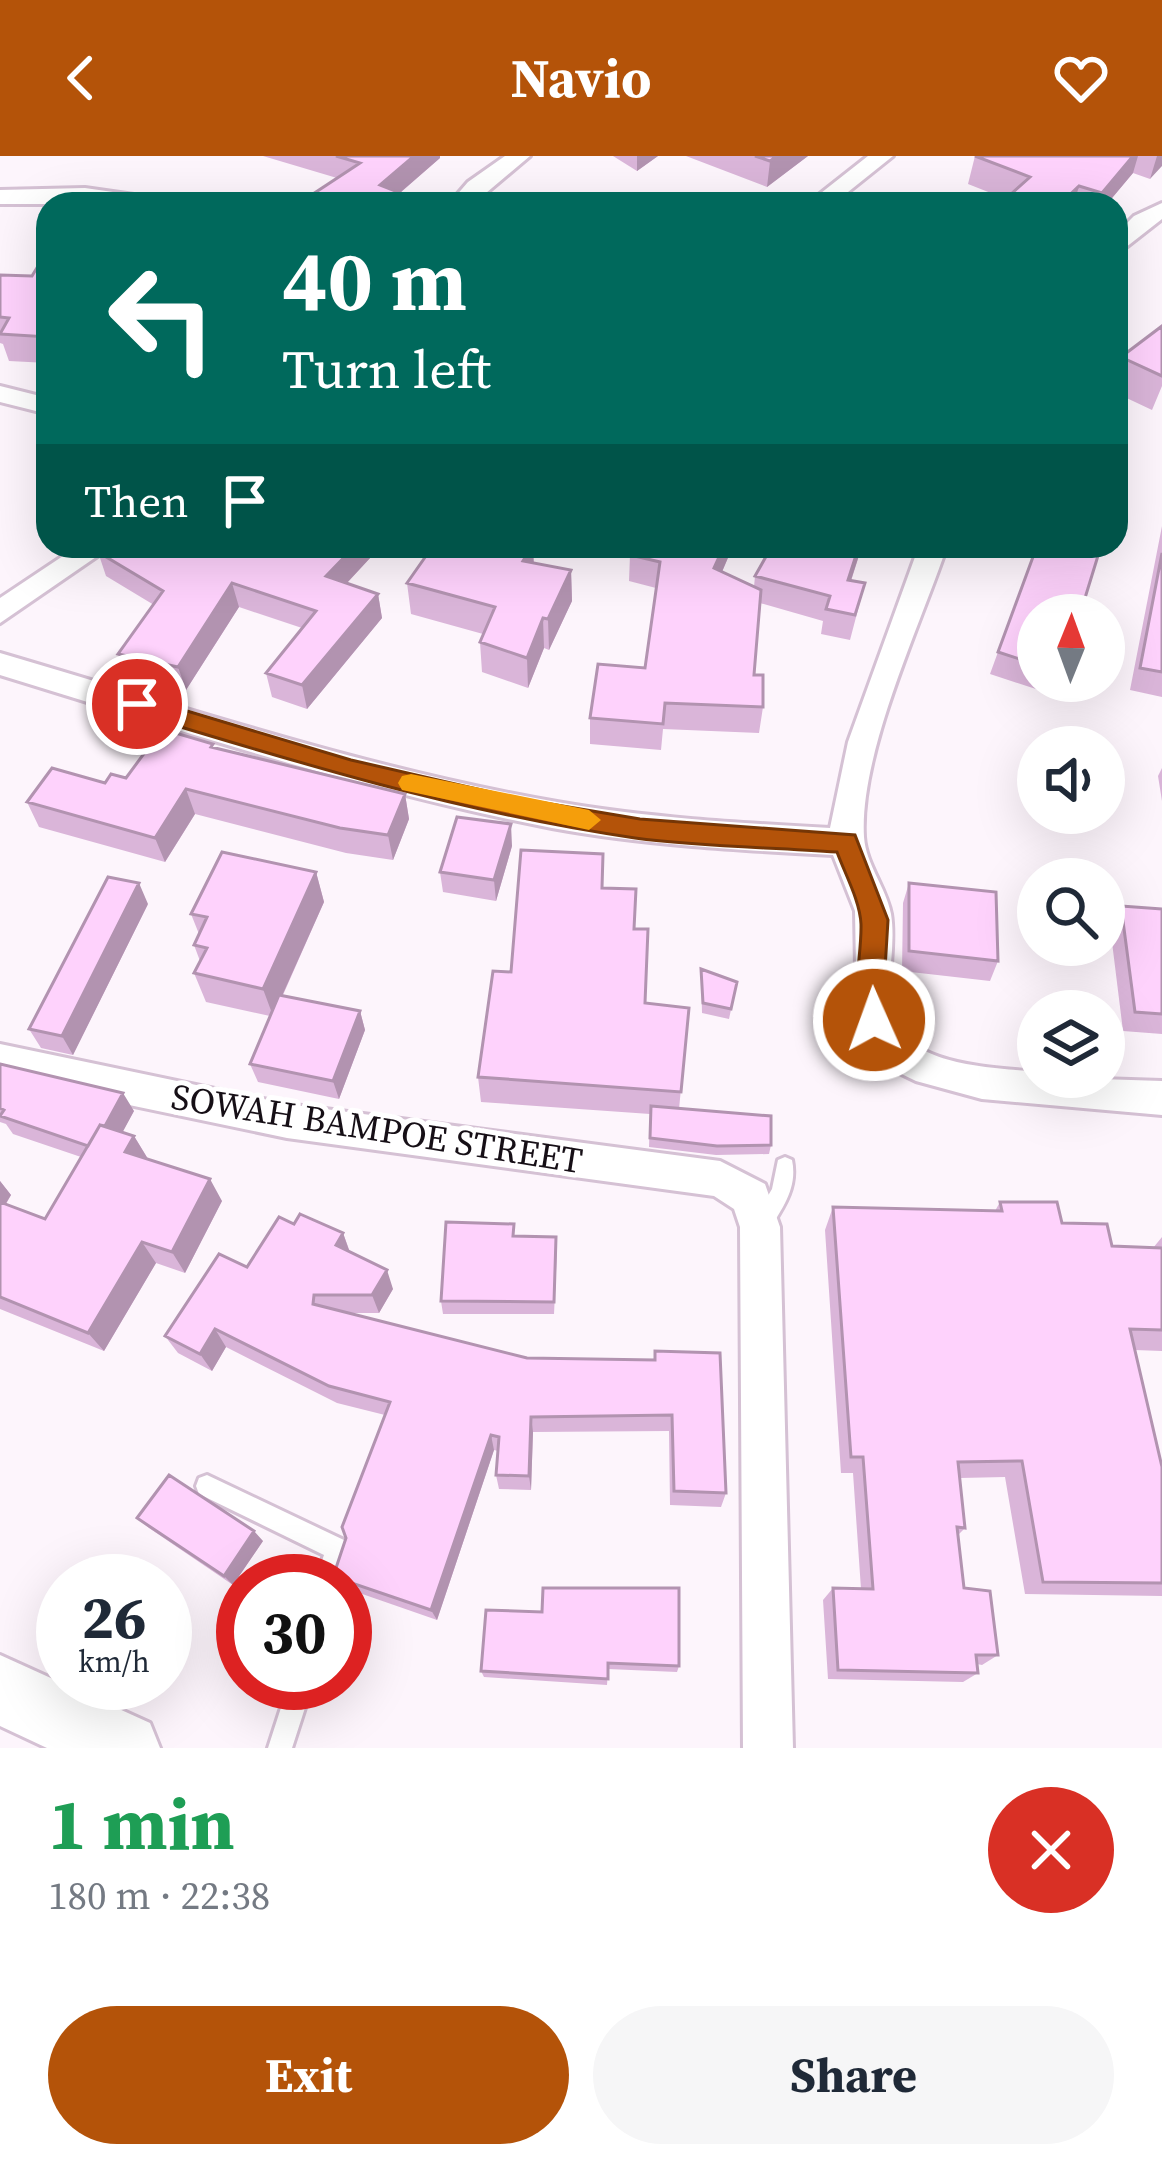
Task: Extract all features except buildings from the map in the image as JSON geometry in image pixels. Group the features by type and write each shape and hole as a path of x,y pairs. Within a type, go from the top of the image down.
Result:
{"street":[{"path":"476,192 519,156"},
{"path":"835,192 882,156"},
{"path":"0,197 36,196"},
{"path":"1128,239 1155,220"},
{"path":"0,394 36,403"},
{"path":"0,614 81,558"},
{"path":"929,558 848,792 846,842 874,920 870,986 874,1020 892,1051 936,1075 1162,1098"},
{"path":"0,664 351,770 521,808 640,829 846,842"},
{"name":"SOWAH BAMPOE STREET","path":"0,1061 287,1121 719,1179 755,1212"},
{"path":"755,1212 768,1748"},
{"path":"11,1711 125,1748"}],"lane":[{"path":"755,1212 782,1191 784,1166"},
{"path":"207,1486 338,1549 336,1554"},
{"path":"280,1748 292,1710"}],"slow traffic":[{"path":"411,783 589,820"}],"route":[{"path":"137,704 351,770 521,808 640,829 846,842 874,920 870,986 874,1020"}]}
